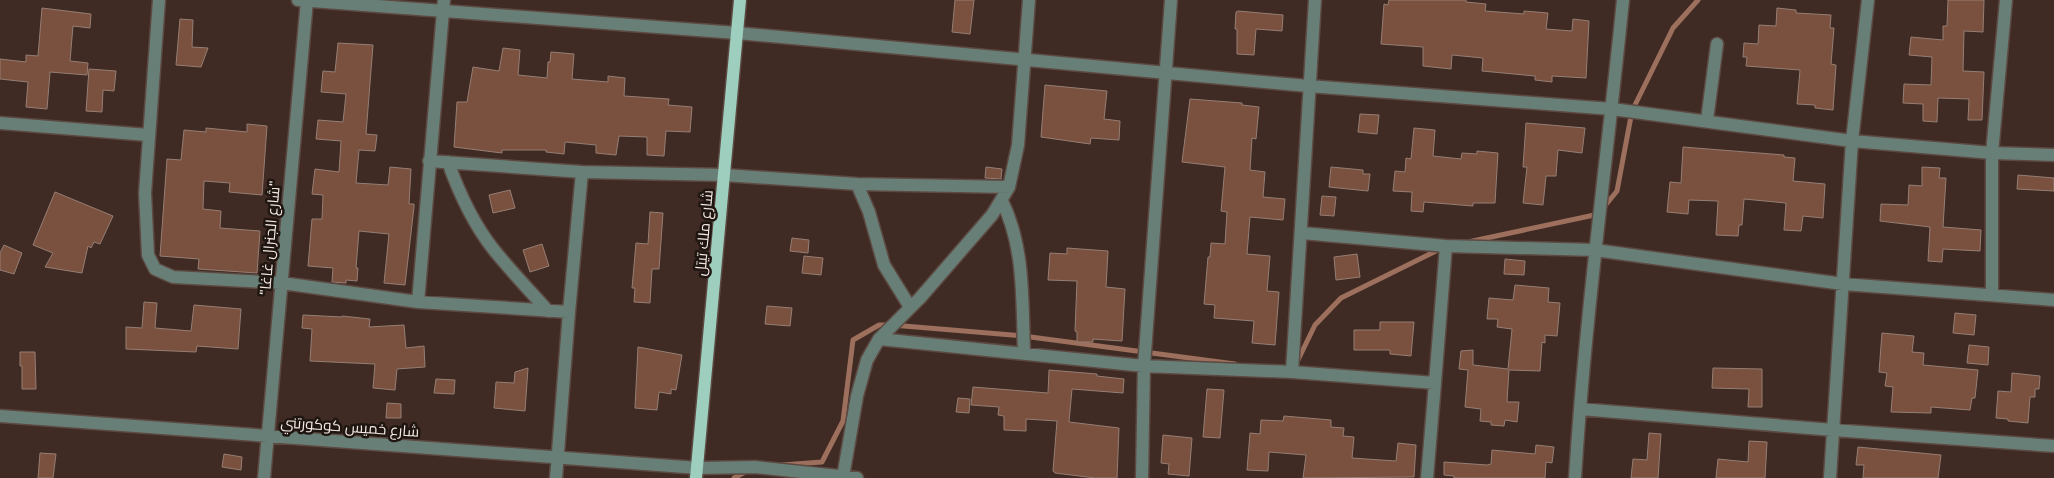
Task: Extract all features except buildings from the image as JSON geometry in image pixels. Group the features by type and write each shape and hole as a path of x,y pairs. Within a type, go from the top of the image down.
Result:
{"main road":[{"name":"شارع ملك تيتل","path":"697,473 740,0"}],"street":[{"path":"159,0 148,135 146,194 148,255 155,269 173,277 282,283 418,302 569,312"},
{"path":"298,0 444,6 1024,58 1308,86 1612,109 1707,120 1852,141 1992,153 2054,155"},
{"name":"\"شارع الجنرال غاغا\"","path":"264,478 307,0"},
{"path":"843,477 857,396 867,360 879,338 910,307 992,215 1009,187 1018,145 1029,0"},
{"path":"1142,478 1144,366 1170,0"},
{"path":"1292,372 1302,233 1308,86 1315,0"},
{"path":"1575,478 1595,250 1623,0"},
{"path":"1830,478 1852,141 1868,0"},
{"path":"1992,294 1992,153 2006,0"},
{"path":"418,302 444,6"},
{"path":"1707,120 1717,44"},
{"path":"0,123 148,135"},
{"path":"429,161 582,172 724,174 857,184 1009,187"},
{"path":"448,162 456,185 473,218 493,249 548,311"},
{"path":"556,478 582,172"},
{"path":"857,184 869,212 884,265 910,307"},
{"path":"1002,201 1011,219 1016,237 1021,275 1024,352"},
{"path":"1302,233 1446,246 1595,250 1843,284 2054,300"},
{"path":"1427,478 1446,246"},
{"path":"879,338 1144,366 1292,372 1435,383"},
{"path":"1580,409 2054,446"},
{"name":"شارع خميس كوكورتني","path":"0,416 557,458 697,473 755,466 857,478"}],"waterway":[{"path":"1604,207 1617,191 1632,111 1673,28 1698,0"},
{"path":"1468,242 1599,214"},
{"path":"1297,362 1315,325 1341,298 1440,249"},
{"path":"782,465 822,462 843,421 853,340 879,325 1023,336 1235,364"},
{"path":"734,478 747,471"}]}
